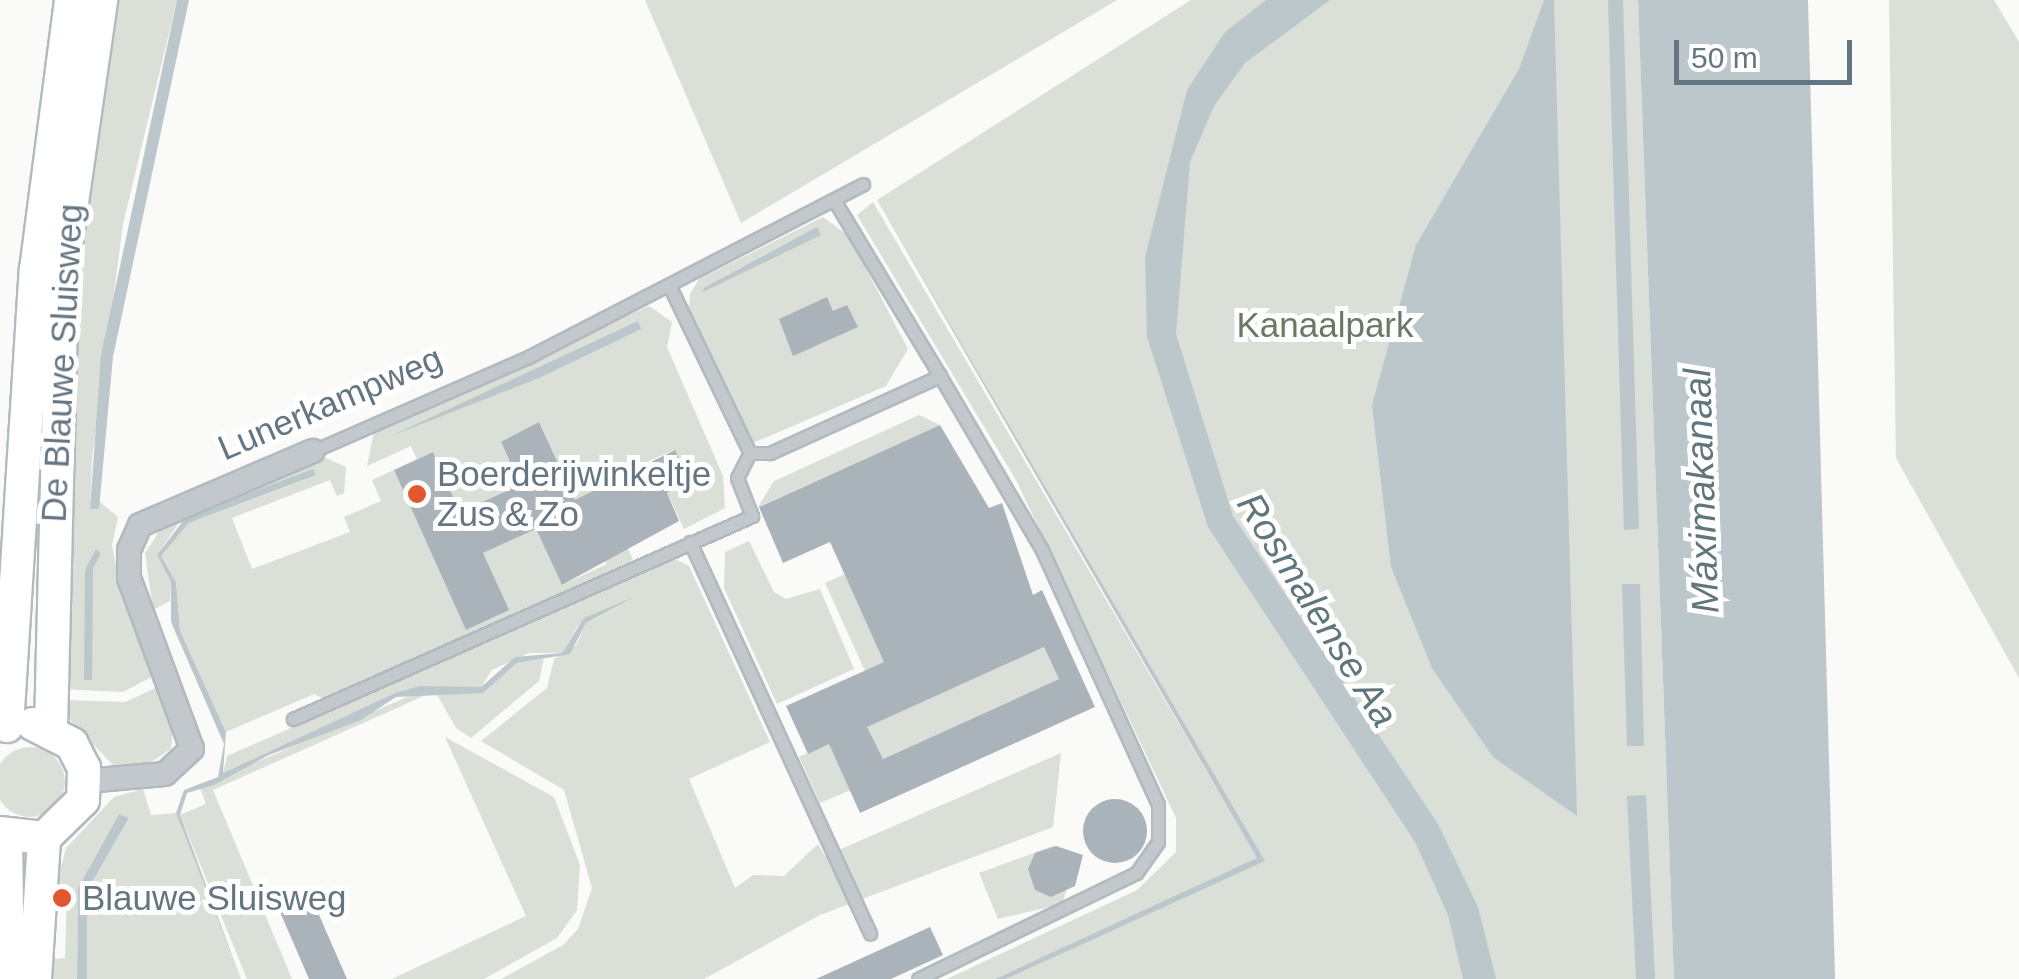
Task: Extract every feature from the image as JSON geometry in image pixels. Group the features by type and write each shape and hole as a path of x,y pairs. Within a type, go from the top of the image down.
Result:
{"main road":[{"name":"De Blauwe Sluisweg","path":"4,728 36,270 71,0"},
{"name":"De Blauwe Sluisweg","path":"51,728 62,272 102,0"},
{"path":"4,728 51,728 72,744 86,781 74,816 44,838 3,835 8,979"},
{"path":"35,979 44,838"}],"street":[{"name":"Lunerkampweg","path":"86,781 165,774 192,748 129,578 140,526 313,451"}],"lane":[{"name":"Lunerkampweg","path":"313,451 670,287 863,184"},
{"path":"834,200 940,376 1096,656 1161,824 1136,873 918,979"},
{"path":"670,287 750,453"},
{"path":"750,453 770,453 940,376"},
{"path":"293,719 752,516 737,478 750,453"},
{"path":"690,542 870,934"}],"green space":[{"path":"116,0 177,0 123,224 92,460 90,508 100,502 118,517 112,545 123,600 155,675 123,692 61,689 83,222"},
{"path":"645,0 1117,0 741,223"},
{"name":"Kanaalpark","path":"1191,0 1638,0 1674,979 1006,979 1264,860 877,200"},
{"path":"1889,0 1994,0 2019,42 2019,678 1896,458"},
{"path":"873,202 1258,859 995,979 947,979 1137,890 1176,852 1176,818 1016,480 857,215"},
{"path":"823,217 849,236 908,349 886,386 753,443 689,309 690,294 699,279"},
{"path":"649,306 672,322 667,347 723,476 725,508 684,529 667,493 686,475 674,450 633,468 597,515 558,505 571,491 539,422 501,443 520,485 460,512 433,452 417,459 411,446 367,466 374,432"},
{"path":"919,415 940,425 758,507 774,481"},
{"path":"319,455 346,467 344,493 337,496 330,480 232,518 252,569 350,532 344,517 381,501 372,480 394,470 467,629 483,553 536,529 562,585 607,564 591,528 614,518 633,560 326,700 314,694 226,732 180,631 176,582 161,556 189,523 315,476 178,524 157,555 171,582 170,601 153,610 145,553 168,518"},
{"path":"749,541 774,592 786,599 820,589 854,669 777,704 724,588 725,552"},
{"path":"675,559 689,566 770,742 689,779 735,888 753,875 784,876 818,844 825,856 1061,753 1053,827 820,915 704,979 501,979 563,945 578,929 592,888 564,790 481,741 547,688 554,659 576,645 586,623 633,599 578,626 562,653 529,653 492,670 481,687 395,693 223,773 227,756"},
{"path":"845,574 1022,599 865,671 825,583"},
{"path":"1044,647 1059,679 845,776 851,790 820,803 799,757"},
{"path":"544,659 539,681 471,738 456,728 435,691 483,693 517,663"},
{"path":"162,685 174,716 171,749 145,766 113,765 69,719 63,700 125,702"},
{"path":"421,691 426,695 213,790 292,979 247,979 180,815 206,804 200,788"},
{"path":"445,737 554,797 580,865 577,910 557,938 484,979 392,979 526,916"},
{"path":"30,747 44,749 55,757 63,768 63,796 55,807 44,815 30,817 16,815 5,807 -3,796 -5,782 -3,768 5,757 16,749"},
{"path":"143,789 151,815 176,813 241,979 87,979 87,891 129,818 119,814 78,888 77,979 51,979 54,959 65,958 67,888 56,887 66,848 114,797"},
{"path":"1053,846 1075,865 1062,904 998,919 979,873"}],"water":[{"path":"177,0 189,0 113,357 99,509 90,509 101,355"},
{"path":"1266,0 1330,0 1245,63 1214,106 1190,162 1176,334 1233,516 1438,824 1478,907 1496,979 1463,979 1448,915 1415,842 1208,527 1147,337 1145,257 1187,90 1225,32"},
{"path":"1544,0 1554,0 1577,816 1493,757 1432,668 1391,567 1372,405 1416,245 1519,69"},
{"path":"1608,0 1623,0 1639,529 1624,530"},
{"name":"Máximakanaal","path":"1638,0 1808,0 1835,979 1674,979"},
{"path":"877,200 1265,861 1006,979 995,979 1257,858"},
{"path":"817,227 821,235 703,292 704,288"},
{"path":"638,321 641,329 539,378 391,436"},
{"path":"313,469 316,475 189,523 161,556 176,582 180,631 226,732 223,773 395,693 420,686 481,687 515,657 562,653 584,618 634,597 586,623 570,654 517,663 483,693 396,697 361,720 269,755 214,785 187,793 180,815 241,979 176,813 184,790 218,777 224,744 171,622 171,582 157,555 186,517"},
{"path":"96,549 101,554 93,568 92,680 84,680 85,570"},
{"path":"1622,584 1640,584 1644,746 1627,746"},
{"path":"1646,795 1655,979 1636,979 1627,796"},
{"path":"119,814 129,818 87,891 87,979 77,979 78,888"}],"building":[{"path":"827,297 833,311 847,305 858,327 793,356 779,319"},
{"path":"539,422 575,500 675,450 686,476 667,493 679,521 562,585 536,529 483,553 509,610 466,630 394,470 433,452 460,512 520,485 501,442"},
{"path":"940,425 989,508 1002,503 1033,595 1042,590 1095,707 860,813 829,744 808,754 786,706 884,662 830,542 783,563 759,507","holes":["1044,647 1059,679 883,759 867,727"]},
{"path":"1115,799 1138,808 1147,831 1138,854 1115,863 1092,854 1083,831 1092,808"},
{"path":"1056,846 1083,855 1075,886 1051,897 1035,890 1028,869 1035,853"},
{"path":"309,892 347,979 309,979 277,905"},
{"path":"930,927 943,955 891,979 816,979"}],"place":[{"name":"Boerderijwinkeltje Zus & Zo","path":"417,494"},
{"name":"Blauwe Sluisweg","path":"62,898"}],"water label":[{"name":"Rosmalense Aa","path":"1317,610"}]}
